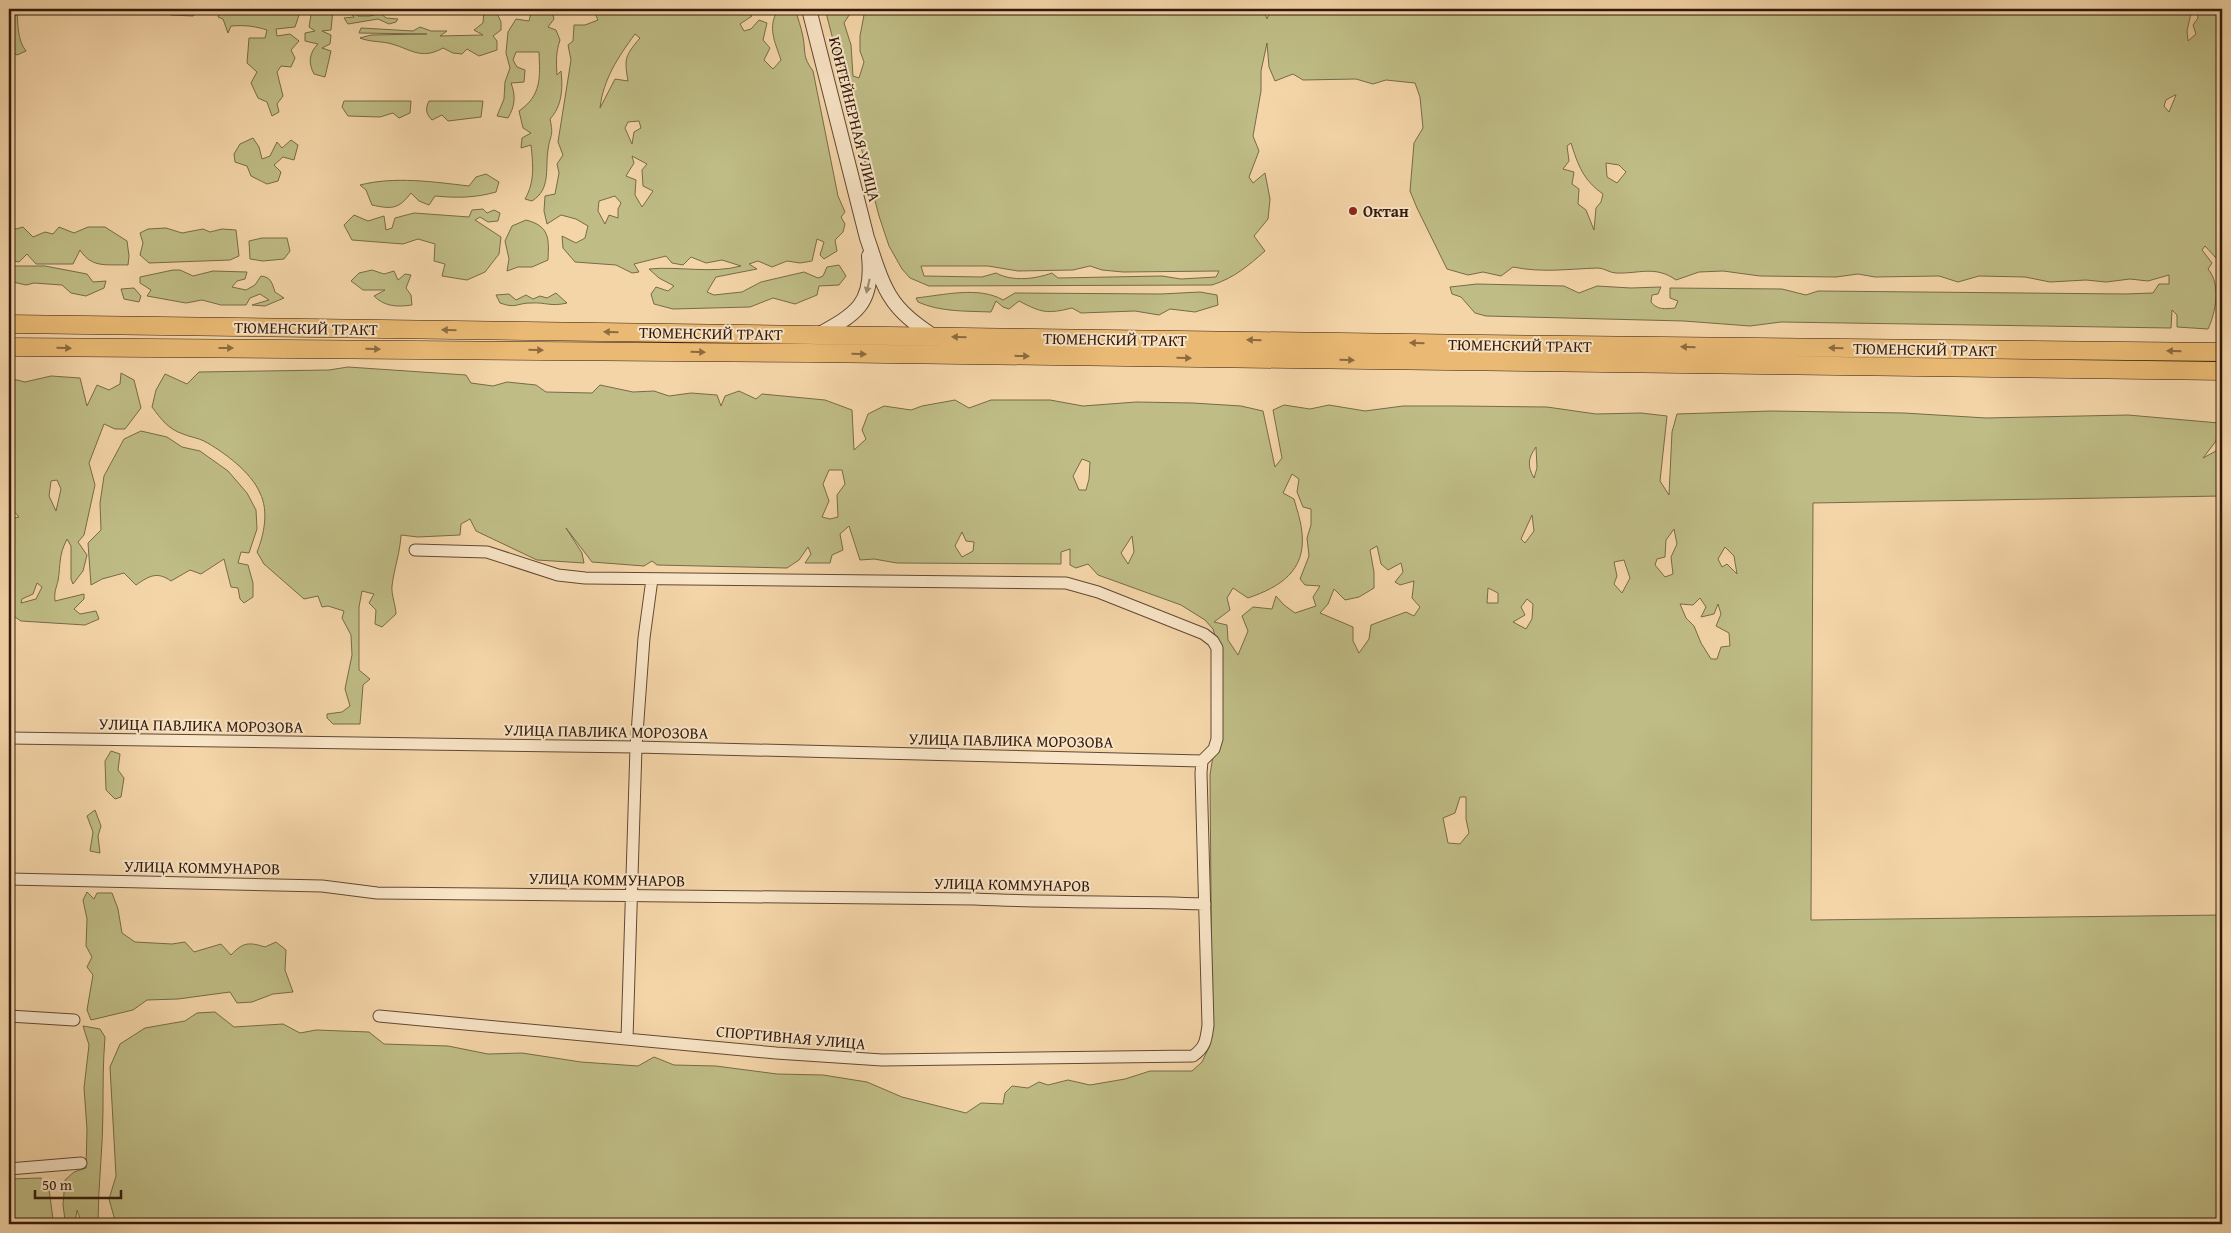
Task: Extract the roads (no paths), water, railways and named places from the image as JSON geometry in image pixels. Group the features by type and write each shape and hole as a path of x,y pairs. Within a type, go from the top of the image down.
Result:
{"main road":[{"name":"ТЮМЕНСКИЙ ТРАКТ","path":"9,324 1522,345 2222,352"},
{"name":"ТЮМЕНСКИЙ ТРАКТ","path":"9,347 781,353 2222,371"}],"street":[{"name":"КОНТЕЙНЕРНАЯ УЛИЦА","path":"809,9 867,238 890,296 911,320 933,336"},
{"name":"КОНТЕЙНЕРНАЯ УЛИЦА","path":"817,335 842,323 862,303 869,283 867,238"},
{"path":"414,550 487,552 558,575 585,578 1066,583 1098,592 1188,626 1213,640 1217,648 1216,739 1214,749 1202,760 1204,904"},
{"path":"627,1039 633,895 636,747 644,638 652,579"},
{"name":"УЛИЦА ПАВЛИКА МОРОЗОВА","path":"9,738 636,747 1202,760"},
{"name":"УЛИЦА КОММУНАРОВ","path":"9,879 322,886 377,893 1204,904"},
{"name":"СПОРТИВНАЯ УЛИЦА","path":"378,1016 440,1024 776,1053 882,1060 1194,1056 1206,1043 1208,1025 1204,904"},
{"path":"9,1016 74,1020"},
{"path":"9,1169 81,1163"}],"place":[{"name":"Октан","path":"1353,211"}]}
